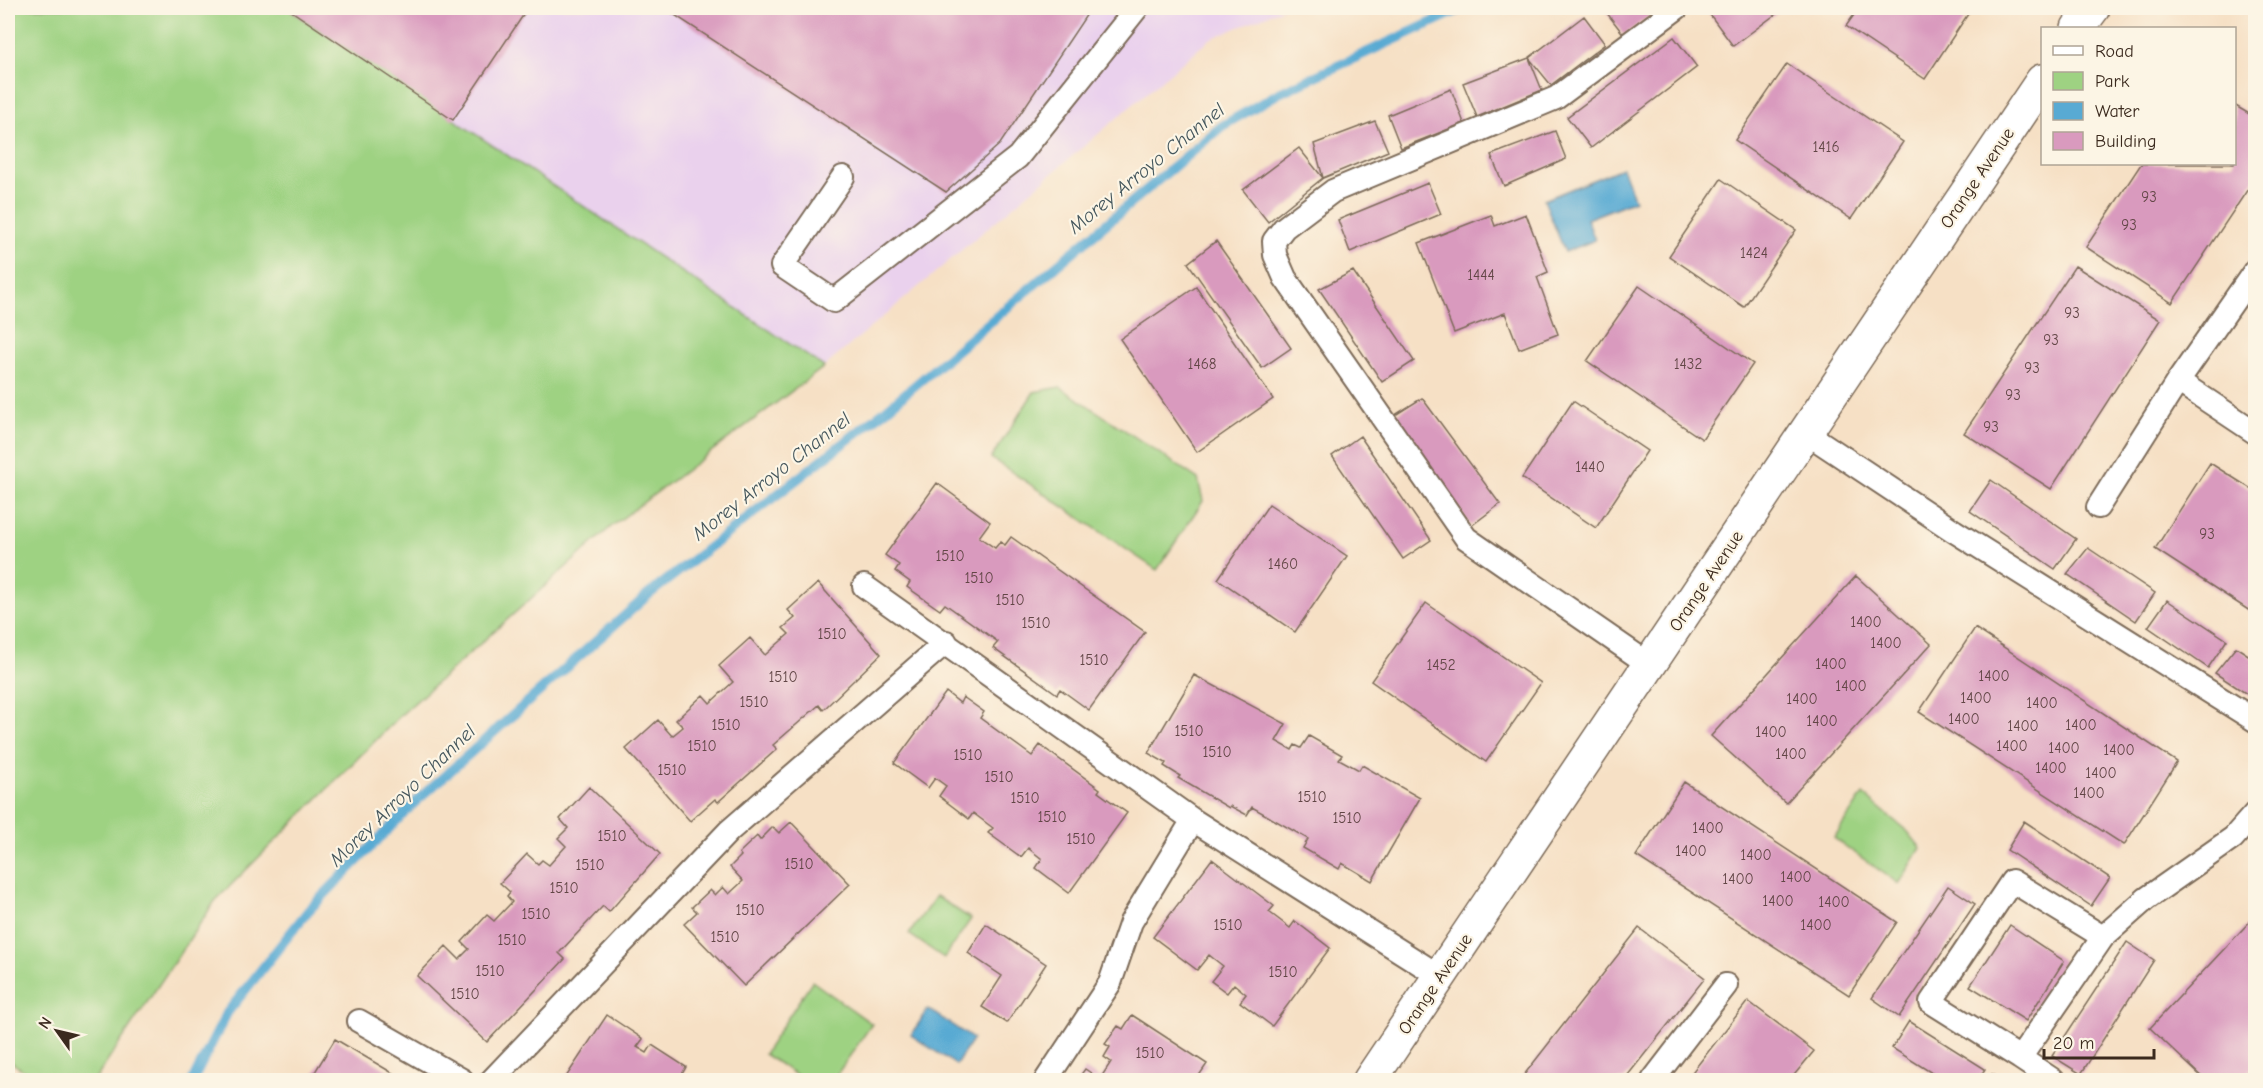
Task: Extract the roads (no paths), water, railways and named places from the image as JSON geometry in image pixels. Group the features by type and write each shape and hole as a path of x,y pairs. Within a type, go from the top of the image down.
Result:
{"street":[{"path":"2079,27 2093,8"},
{"name":"Orange Avenue","path":"1370,1080 2041,84"}],"lane":[{"path":"843,177 782,266 834,301 1018,157 1137,8"},
{"path":"1650,665 1466,538 1285,278 1275,255 1274,241 1284,228 1333,191 1556,98 1677,8"},
{"path":"2098,507 2178,381 2256,268"},
{"path":"2178,381 2256,434"},
{"path":"1805,432 1954,531 2256,722"},
{"path":"864,586 946,642 1192,820 1441,977"},
{"path":"492,1080 729,831 946,642"},
{"path":"2020,1058 2103,937 2146,899 2233,838 2256,812"},
{"path":"1046,1080 1110,983 1131,922 1192,820"},
{"path":"2053,1080 1931,1002 2012,881 2103,937"},
{"path":"1653,1080 1726,985"},
{"path":"359,1021 462,1080"}],"water":[{"path":"1622,168 1635,200 1587,219 1595,240 1565,252 1544,200"},
{"path":"928,1009 973,1039 956,1065 911,1035"}],"waterway":[{"name":"Morey Arroyo Channel","path":"193,1080 227,1013 308,911 413,804 648,595 881,414 1222,126 1279,93 1463,8"}]}
